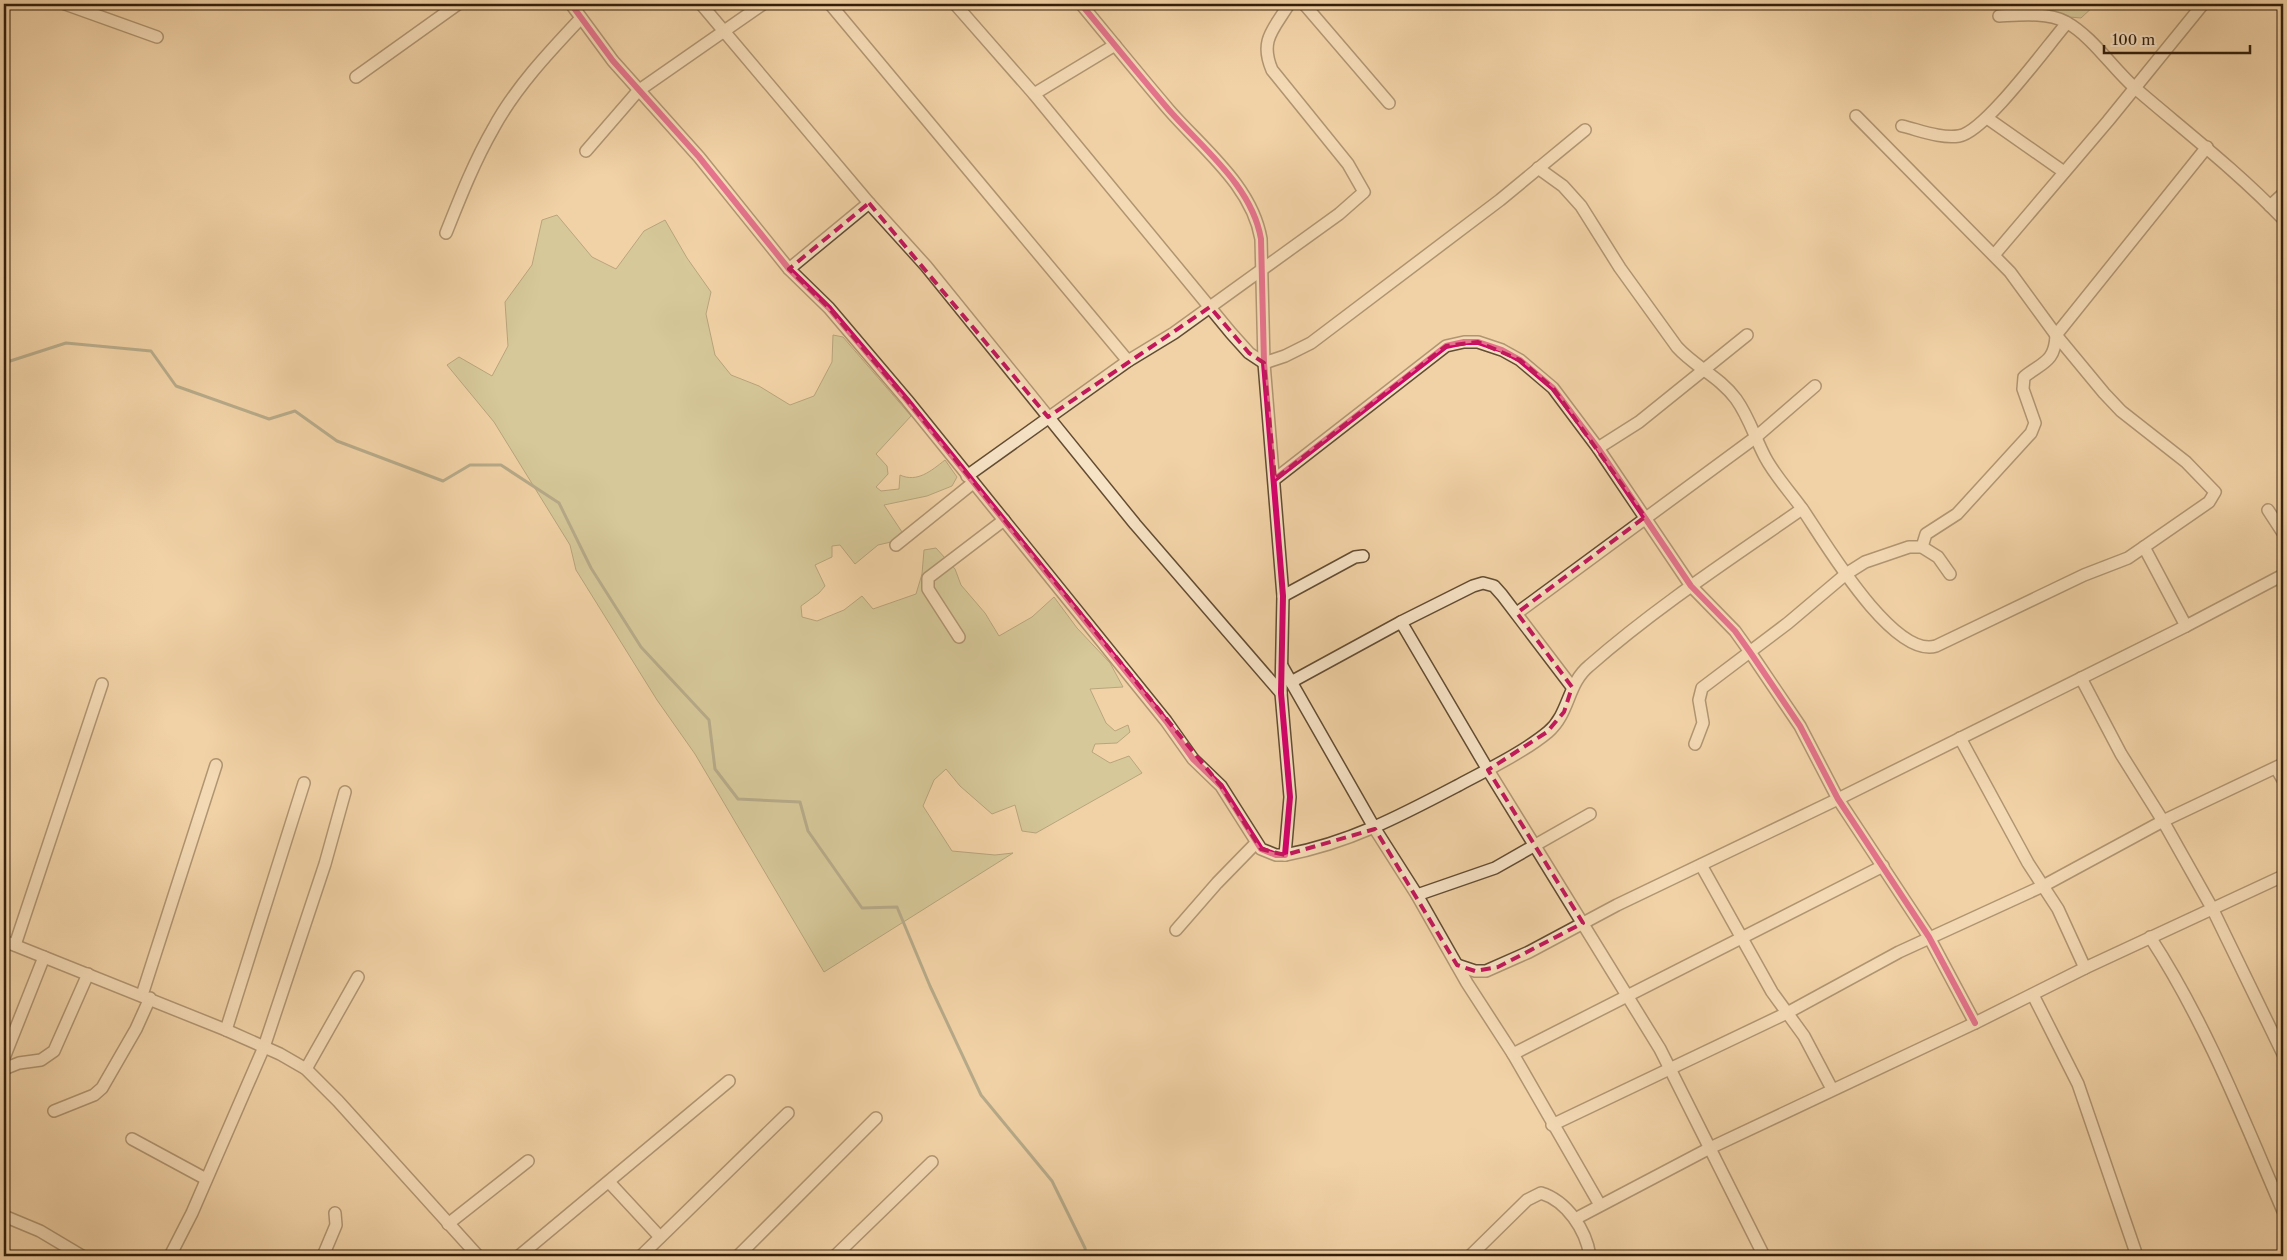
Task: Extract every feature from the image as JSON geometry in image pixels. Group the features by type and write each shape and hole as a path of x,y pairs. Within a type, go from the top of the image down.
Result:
{"street":[{"path":"65,4 157,37"},
{"path":"356,77 458,4"},
{"path":"571,4 638,90 699,157 790,269 829,308 1004,520 1154,706 1183,748 1221,786 1256,843 1268,853 1285,855 1333,844 1375,829 1488,770 1547,732 1564,712 1572,687 1587,667 1691,586 1802,509"},
{"path":"701,4 926,266 1169,564 1281,693"},
{"path":"586,151 638,90 722,30 763,4"},
{"path":"830,4 1128,361"},
{"path":"955,4 1034,94 1249,353 1264,363"},
{"path":"1081,4 1243,193 1258,221 1261,239 1260,271 1264,363 1275,479 1283,596 1281,693 1289,775 1285,855"},
{"path":"896,545 970,479 1048,417 1210,307 1339,214 1364,192 1348,164 1272,70 1266,56 1266,44 1289,4"},
{"path":"1304,4 1389,103"},
{"path":"1994,255 2203,4"},
{"path":"1999,16 2054,17 2067,23 2083,35 2134,87 2207,147 2283,219"},
{"path":"446,233 474,166 493,128 545,58 581,18"},
{"path":"1902,126 1957,136 1968,133 1987,118 2067,23"},
{"path":"1034,94 1115,45"},
{"path":"1538,168 1563,186 1581,206 1620,268 1687,359 1706,370 1736,400 1766,458 1861,595 1888,624 1906,639 1919,647 1927,649 1967,632 2084,575 2128,558 2209,502 2215,492 2186,462 2121,411 2056,335 2010,272 1856,116"},
{"path":"1987,118 2064,172"},
{"path":"1264,363 1285,356 1311,343 1500,200 1585,130"},
{"path":"1922,547 1926,534 1957,514 2034,428 2034,415 2025,395 2022,382 2024,377 2054,352 2056,335 2207,147"},
{"path":"2270,206 2283,194"},
{"path":"790,269 870,203"},
{"path":"1598,448 1639,422 1689,380 1706,370 1748,335"},
{"path":"1275,479 1446,346 1464,342 1486,344 1520,360 1553,388 1598,448 1691,586 1735,631 1750,652 1800,726 1838,799 1929,938 1975,1023"},
{"path":"1687,359 1689,380"},
{"path":"1517,613 1756,437 1815,386"},
{"path":"2268,510 2283,533"},
{"path":"959,637 928,588 928,578 1004,520"},
{"path":"1695,744 1703,723 1699,700 1702,688 1750,652 1846,574 1865,562 1909,547 1922,547 1938,557 1950,574"},
{"path":"2144,547 2186,626"},
{"path":"1283,596 1356,557 1363,556"},
{"path":"1457,966 1474,971 1486,971 1529,952 1583,923 2186,626 2283,575"},
{"path":"1291,682 1401,622 1462,591 1483,584 1494,586 1517,613 1572,687"},
{"path":"1401,622 1488,770 1671,1070 1764,1256"},
{"path":"1282,665 1375,829 1417,895 1457,966 1513,1054 1552,1125 1600,1205"},
{"path":"2081,678 2121,754 2163,821 2212,908 2283,1054"},
{"path":"102,684 9,943 146,996 264,1046 306,1069 338,1101 478,1256"},
{"path":"1960,738 2028,862 2058,909 2085,968"},
{"path":"54,1111 94,1095 102,1088 136,1029 216,765"},
{"path":"1552,1125 1671,1070 1787,1013 1845,980 1929,938 2043,886 2163,821 2280,766 2283,780"},
{"path":"226,1030 304,782"},
{"path":"170,1256 192,1213 264,1046 307,919 345,792"},
{"path":"1417,895 1495,868 1590,814"},
{"path":"1176,930 1217,882 1256,843"},
{"path":"1700,865 1744,939 1772,992 1804,1036 1832,1089"},
{"path":"1513,1054 1626,996 1744,939 1882,866"},
{"path":"1574,1219 1710,1148 1975,1023 2085,968 2283,876"},
{"path":"2150,938 2193,1009 2238,1105 2283,1211"},
{"path":"4,1058 44,958"},
{"path":"4,1069 19,1063 41,1060 54,1051 88,974"},
{"path":"306,1069 358,977"},
{"path":"2033,995 2078,1084 2137,1256"},
{"path":"519,1256 729,1081"},
{"path":"641,1256 788,1113"},
{"path":"738,1256 876,1118"},
{"path":"132,1139 206,1179"},
{"path":"448,1224 528,1161"},
{"path":"835,1256 932,1162"},
{"path":"609,1182 660,1237"},
{"path":"1470,1256 1533,1196 1541,1194 1550,1196 1574,1219 1588,1246 1590,1256"},
{"path":"323,1256 336,1225 335,1213"},
{"path":"4,1216 40,1231 82,1256"}],"highlighted area":[{"path":"869,203 1048,417 1210,307 1249,353 1264,363 1275,479 1446,346 1478,342 1520,360 1553,388 1645,517 1517,613 1572,687 1564,712 1547,732 1488,770 1583,923 1498,967 1475,971 1457,965 1375,829 1285,855 1261,849 1221,786 907,400 829,308 789,269"}],"green space":[{"path":"2028,4 2096,4 2081,18 2069,17"},
{"path":"557,215 592,257 616,269 644,231 665,220 687,258 711,292 706,314 715,355 731,375 759,386 790,405 814,396 832,362 833,335 843,337 911,416 876,454 887,466 888,474 876,487 881,491 899,489 900,475 912,478 924,475 945,460 957,477 952,486 927,496 884,505 902,532 891,542 878,545 855,564 840,545 832,546 832,557 815,565 825,586 819,593 801,606 802,617 817,621 844,610 862,596 873,609 916,594 922,574 924,550 936,548 955,569 961,585 985,613 999,636 1032,617 1054,597 1077,628 1110,663 1123,687 1090,689 1106,723 1115,731 1128,725 1130,732 1117,743 1095,744 1092,752 1110,763 1129,756 1142,773 1036,833 1022,831 1015,805 992,814 960,786 946,769 934,780 923,806 952,851 995,855 1013,853 824,972 695,754 657,700 576,570 570,545 494,422 447,365 459,357 492,376 508,346 505,302 532,265 542,220"}],"waterway":[{"path":"4,363 66,343 151,351 176,386 269,419 295,411 337,441 443,481 470,465 501,465 559,503 591,568 641,647 709,720 715,769 738,799 800,802 808,831 862,908 897,907 930,986 981,1095 1052,1181 1085,1248 1086,1256"}],"cycle path":[{"path":"571,4 613,61 699,157 789,269 829,308 907,400 1166,721 1193,759 1221,786 1261,849 1276,855 1285,855 1290,797 1281,693 1283,596 1264,363 1261,239 1256,220 1248,202 1237,185 1211,154 1169,110 1081,4"},
{"path":"1275,479 1446,346 1464,342 1478,342 1502,350 1520,360 1553,388 1598,448 1691,586 1735,631 1750,652 1800,726 1838,799 1929,937 1975,1023"}]}
